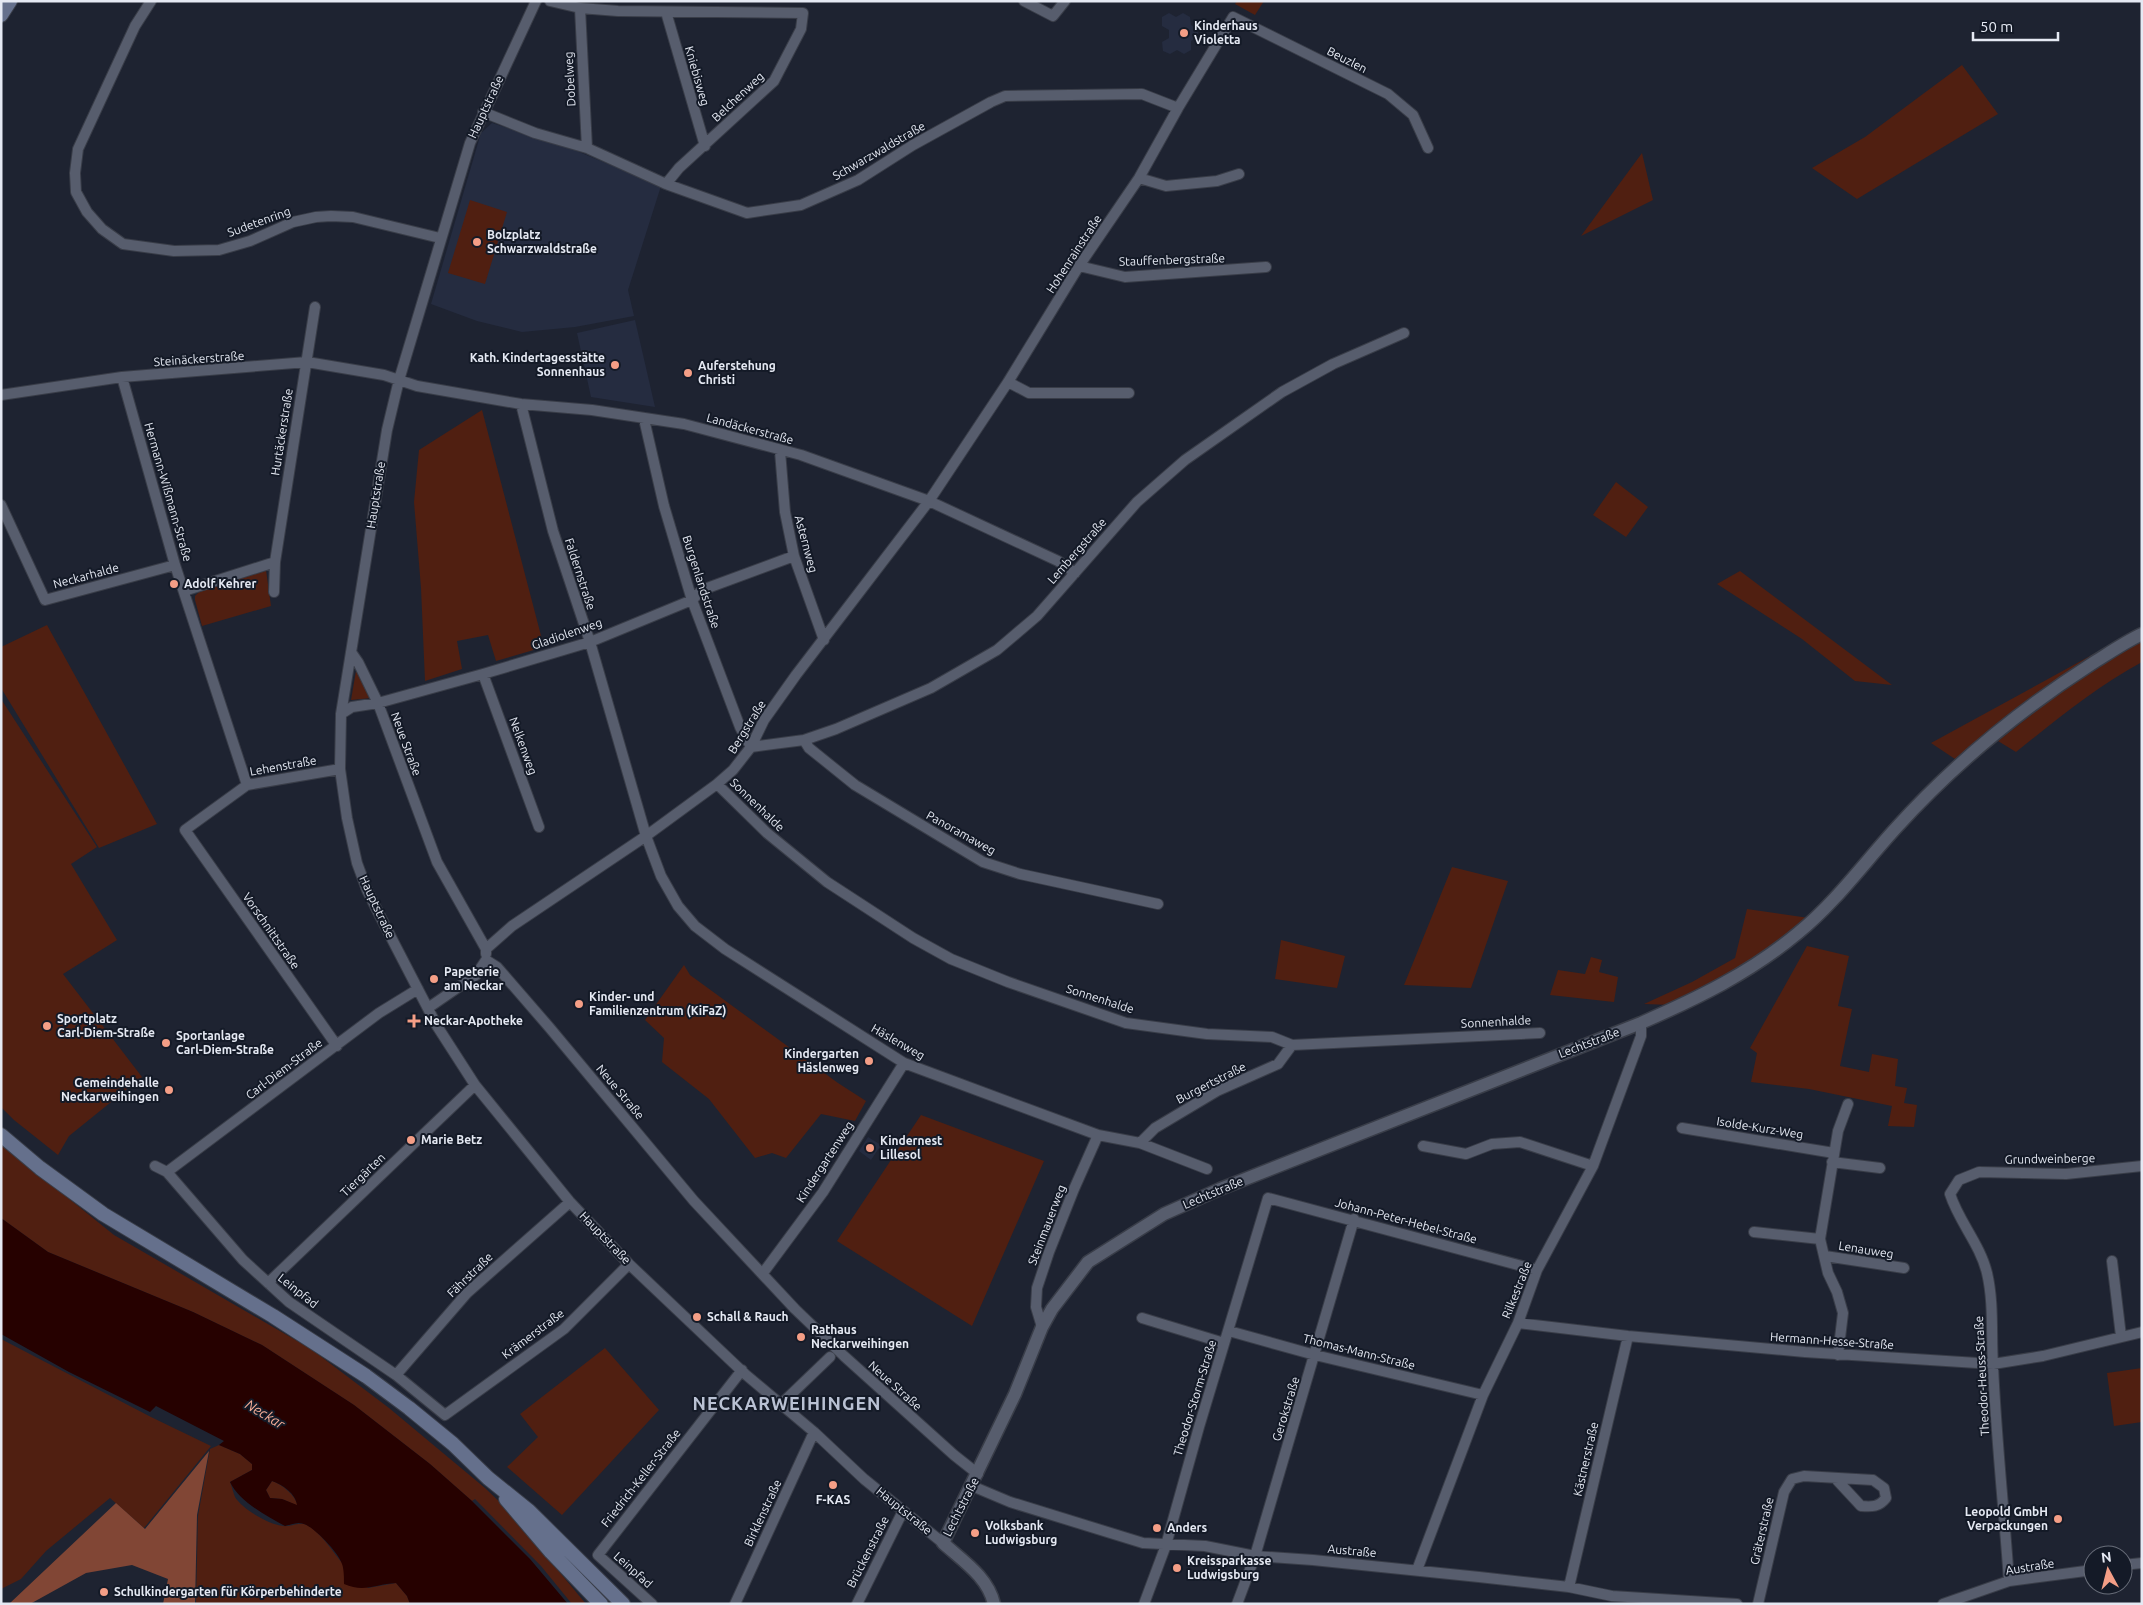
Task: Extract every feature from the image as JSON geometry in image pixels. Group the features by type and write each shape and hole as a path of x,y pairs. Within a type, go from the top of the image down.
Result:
{"main road":[{"path":"1,16 10,1"},
{"path":"1,1135 40,1168 103,1214 273,1316 366,1376 410,1408 453,1444 488,1478 529,1511 623,1604"},
{"path":"488,1478 551,1552 601,1604"}],"street":[{"name":"Sudetenring","path":"151,1 135,26 78,148 75,173 76,192 87,212 102,229 123,244 174,251 219,250 250,241 293,222 331,216 353,217 440,238"},
{"name":"Hauptstraße","path":"536,1 483,112 462,165 398,380 378,478 341,714 340,769 347,818 364,881 437,1026 475,1085 570,1202 629,1264 780,1405 814,1432 980,1576 992,1594 994,1604"},
{"path":"550,1 580,8 666,12"},
{"path":"1024,1 1053,16 1065,1"},
{"name":"Dobelweg","path":"580,8 587,148"},
{"name":"Belchenweg","path":"666,12 803,13 801,29 774,82 679,168 666,184"},
{"name":"Kniebisweg","path":"666,12 705,146"},
{"name":"Hohenrainstraße","path":"930,501 1008,382 1079,266 1139,178 1178,108 1233,17"},
{"name":"Beuzlen","path":"1233,17 1388,94 1413,115 1428,148"},
{"name":"Schwarzwaldstraße","path":"483,112 535,133 587,148 666,184 746,213 801,205 858,180 913,145 1006,96 1142,94 1178,108"},
{"path":"1139,178 1166,186 1217,181 1238,174"},
{"name":"Stauffenbergstraße","path":"1079,266 1125,277 1266,267"},
{"name":"Hurtäckerstraße","path":"274,592 275,562 293,436 315,307"},
{"name":"Lembergstraße","path":"751,747 804,740 836,729 931,688 997,650 1037,616 1137,502 1185,460 1282,392 1332,364 1404,333"},
{"name":"Steinäckerstraße","path":"1,395 122,377 307,362 384,375 398,380"},
{"name":"Hermann-Wißmann-Straße","path":"122,377 175,565 247,785"},
{"name":"Landäckerstraße","path":"398,380 417,386 521,404 592,410 684,424 780,451 801,455 930,501 1058,561 1075,573"},
{"path":"1008,382 1029,393 1128,393"},
{"name":"Faldernstraße","path":"521,404 553,531 590,642 646,836"},
{"name":"Burgenlandstraße","path":"644,419 664,506 692,600 740,727 751,747"},
{"name":"Asternweg","path":"780,451 785,512 794,556 824,640"},
{"name":"Bergstraße","path":"428,1008 476,974 486,954 512,926 646,836 733,770 751,747 764,720 796,675 930,501"},
{"name":"Neckarhalde","path":"1,505 46,600 175,565"},
{"name":"Gladiolenweg","path":"341,714 352,706 378,703 590,642 692,600 702,590 794,556"},
{"path":"184,591 275,562"},
{"name":"Lechtstraße","path":"943,1543 978,1474 1042,1327 1052,1309 1088,1262 1164,1214 1220,1189 1641,1023 1697,998 1752,967 1774,952 1817,915 1897,827 1986,741 2050,691 2142,634"},
{"name":"Neue Straße","path":"351,652 358,662 378,703 437,862 486,954 694,1201 795,1309 836,1350 978,1474"},
{"name":"Nelkenweg","path":"483,674 538,827"},
{"name":"Panoramaweg","path":"804,740 810,748 855,785 983,862 1020,874 1158,904"},
{"name":"Lehenstraße","path":"185,830 247,785 340,769"},
{"name":"Sonnenhalde","path":"717,784 767,833 827,882 913,938 951,959 1008,982 1126,1022 1207,1034 1272,1037 1292,1045 1540,1033"},
{"name":"Vorschnittstraße","path":"185,830 338,1046"},
{"name":"Häslenweg","path":"646,836 661,876 678,906 695,926 725,949 904,1063 1098,1136 1140,1143 1207,1169"},
{"name":"Carl-Diem-Straße","path":"167,1172 338,1046 379,1013 418,989"},
{"name":"Rilkestraße","path":"1417,1570 1484,1395 1518,1323 1537,1270 1593,1166 1641,1036 1641,1023"},
{"name":"Burgertstraße","path":"1140,1143 1155,1128 1217,1091 1278,1064 1292,1045"},
{"name":"Kindergartenweg","path":"763,1273 823,1192 904,1063"},
{"name":"Tiergärten","path":"268,1283 475,1085"},
{"path":"1838,1355 1843,1312 1837,1292 1828,1273 1820,1239 1838,1131 1848,1104"},
{"name":"Isolde-Kurz-Weg","path":"1682,1128 1880,1168"},
{"name":"Steinmauerweg","path":"1042,1327 1036,1307 1037,1288 1074,1189 1098,1136"},
{"path":"1423,1146 1466,1154 1492,1144 1520,1142 1593,1166"},
{"name":"Leinpfad","path":"155,1166 167,1172 243,1260 289,1302 396,1375 445,1415"},
{"name":"Grundweinberge","path":"1959,1180 1978,1172 2066,1174 2142,1166"},
{"name":"Theodor-Heuss-Straße","path":"1959,1180 1950,1194 1956,1211 1975,1241 1987,1273 1992,1316 1993,1364 2009,1581"},
{"name":"Johann-Peter-Hebel-Straße","path":"1268,1198 1354,1219 1537,1270"},
{"name":"Theodor-Storm-Straße","path":"1144,1604 1166,1545 1268,1198"},
{"name":"Fährstraße","path":"396,1375 467,1293 570,1202"},
{"name":"Gerokstraße","path":"1237,1604 1255,1556 1354,1219"},
{"path":"1754,1232 1820,1239"},
{"name":"Lenauweg","path":"1825,1256 1904,1268"},
{"path":"2112,1261 2122,1336"},
{"name":"Krämerstraße","path":"445,1415 564,1329 629,1264"},
{"path":"1142,1318 1224,1343"},
{"name":"Hermann-Hesse-Straße","path":"1518,1323 1628,1336 1838,1355 1993,1364 2043,1356 2142,1332"},
{"name":"Thomas-Mann-Straße","path":"1228,1331 1315,1355 1484,1395"},
{"name":"Kästnerstraße","path":"1569,1587 1628,1336"},
{"path":"780,1405 830,1357"},
{"name":"Friedrich-Keller-Straße","path":"598,1555 742,1370"},
{"name":"Birklenstraße","path":"735,1604 814,1432"},
{"name":"Gräterstraße","path":"1758,1604 1784,1492 1792,1479 1804,1476 1874,1480 1884,1488 1886,1498 1881,1504 1873,1507 1861,1506 1835,1478"},
{"name":"Austraße","path":"972,1486 1010,1502 1142,1543 1206,1546 1255,1556 1417,1570 1569,1587 1611,1600 1738,1604"},
{"name":"Brückenstraße","path":"857,1604 903,1511"},
{"name":"Leinpfad","path":"598,1555 652,1604"},
{"name":"Austraße","path":"1943,1604 2009,1581 2083,1571"}],"shaded area":[{"path":"1237,1 1264,1 1255,15 1235,4"},
{"name":"Kinderhaus Violetta","path":"1169,13 1176,17 1183,13 1190,17 1191,25 1198,29 1198,37 1191,41 1191,50 1184,54 1177,50 1170,54 1163,51 1162,42 1169,38 1169,30 1162,26 1162,17"},
{"path":"1962,65 1998,114 1857,199 1812,168 1865,137"},
{"path":"492,123 572,149 661,186 628,290 634,316 575,327 522,332 477,321 431,304 481,133"},
{"path":"1642,153 1653,200 1581,236"},
{"name":"Bolzplatz Schwarzwaldstraße","path":"470,200 507,212 485,284 448,273"},
{"name":"Kath. Kindertagesstätte Sonnenhaus","path":"635,320 655,407 591,397 577,333"},
{"path":"482,410 544,647 496,661 488,635 457,641 462,669 425,681 421,588 414,502 419,450"},
{"path":"1616,482 1648,507 1626,537 1593,515"},
{"path":"266,570 271,606 202,626 195,600 195,596 199,592"},
{"path":"1740,571 1892,685 1855,681 1802,639 1717,584"},
{"path":"47,625 157,824 99,848 1,688 1,647"},
{"path":"2132,633 1958,761 1931,743"},
{"path":"2142,639 2142,662 2093,693 2016,752 1998,741 2054,697"},
{"path":"356,671 358,672 371,698 351,700"},
{"path":"1,699 97,847 71,864 117,940 63,974 142,1077 69,1136 58,1155 14,1120 1,1107"},
{"path":"1452,867 1508,881 1471,988 1404,985"},
{"path":"1747,909 1809,918 1750,963 1673,1005 1644,1004 1692,982 1735,958"},
{"path":"1281,940 1345,956 1337,988 1275,979"},
{"path":"1807,946 1849,956 1838,1006 1852,1009 1840,1066 1869,1072 1872,1054 1898,1059 1895,1086 1907,1088 1904,1103 1917,1105 1914,1127 1888,1126 1892,1106 1809,1089 1751,1082 1757,1053 1750,1048"},
{"path":"1591,957 1602,960 1599,972 1618,977 1614,1002 1550,995 1558,970 1585,974"},
{"path":"684,965 690,975 838,1083 866,1101 855,1121 821,1114 786,1158 772,1153 755,1158 709,1099 662,1062 664,1038 645,1020"},
{"path":"921,1115 1044,1161 972,1326 837,1241"},
{"name":"Kindernest Lillesol","path":"868,1137 881,1145 871,1160 859,1151"},
{"path":"1,1144 114,1235 311,1349 389,1408 485,1488 508,1510 586,1604 572,1604 541,1566 475,1499 472,1501 430,1464 354,1405 262,1345 193,1312 48,1252 1,1218"},
{"path":"1,1339 211,1446 144,1528 110,1498 46,1551 21,1579 1,1589"},
{"path":"605,1348 659,1410 562,1515 507,1467 538,1437 520,1414"},
{"path":"2142,1368 2142,1422 2114,1426 2107,1373"},
{"path":"219,1445 240,1454 252,1464 252,1470 230,1482 235,1497 244,1507 258,1517 274,1524 282,1526 301,1524 310,1526 349,1570 368,1588 396,1583 407,1596 410,1604 196,1604 198,1516 210,1449"},
{"path":"209,1451 197,1515 195,1604 163,1604 168,1579 132,1565 86,1573 30,1604 9,1604 116,1503 145,1529"},
{"path":"272,1481 288,1491 298,1506 282,1499 270,1498 266,1490"}],"water":[{"name":"Neckar","path":"1,1218 48,1252 193,1312 262,1345 354,1405 430,1464 472,1501 530,1559 568,1604 410,1604 407,1596 396,1583 364,1588 351,1587 344,1584 343,1568 340,1559 320,1535 301,1523 285,1526 270,1518 246,1502 234,1489 230,1482 252,1470 252,1464 240,1454 219,1445 224,1441 156,1406 150,1412 69,1372 1,1334","holes":["272,1481 291,1493 297,1505 282,1499 270,1498 266,1490"]}],"place":[{"name":"Kinderhaus Violetta","path":"1184,33"},
{"name":"Bolzplatz Schwarzwaldstraße","path":"477,242"},
{"name":"Kath. Kindertagesstätte Sonnenhaus","path":"615,365"},
{"name":"Auferstehung Christi","path":"688,373"},
{"name":"Adolf Kehrer","path":"174,584"},
{"name":"Papeterie am Neckar","path":"434,979"},
{"name":"Kinder- und Familienzentrum (KiFaZ)","path":"579,1004"},
{"name":"Neckar-Apotheke","path":"414,1021"},
{"name":"Sportplatz Carl-Diem-Straße","path":"47,1026"},
{"name":"Sportanlage Carl-Diem-Straße","path":"166,1043"},
{"name":"Kindergarten Häslenweg","path":"869,1061"},
{"name":"Gemeindehalle Neckarweihingen","path":"169,1090"},
{"name":"Marie Betz","path":"411,1140"},
{"name":"Kindernest Lillesol","path":"870,1148"},
{"name":"Schall & Rauch","path":"697,1317"},
{"name":"Rathaus Neckarweihingen","path":"801,1337"},
{"name":"F-KAS","path":"833,1485"},
{"name":"Leopold GmbH Verpackungen","path":"2058,1519"},
{"name":"Anders","path":"1157,1528"},
{"name":"Volksbank Ludwigsburg","path":"975,1533"},
{"name":"Kreissparkasse Ludwigsburg","path":"1177,1568"},
{"name":"Schulkindergarten für Körperbehinderte","path":"104,1592"}],"district":[{"name":"NECKARWEIHINGEN","path":"787,1404"}]}
